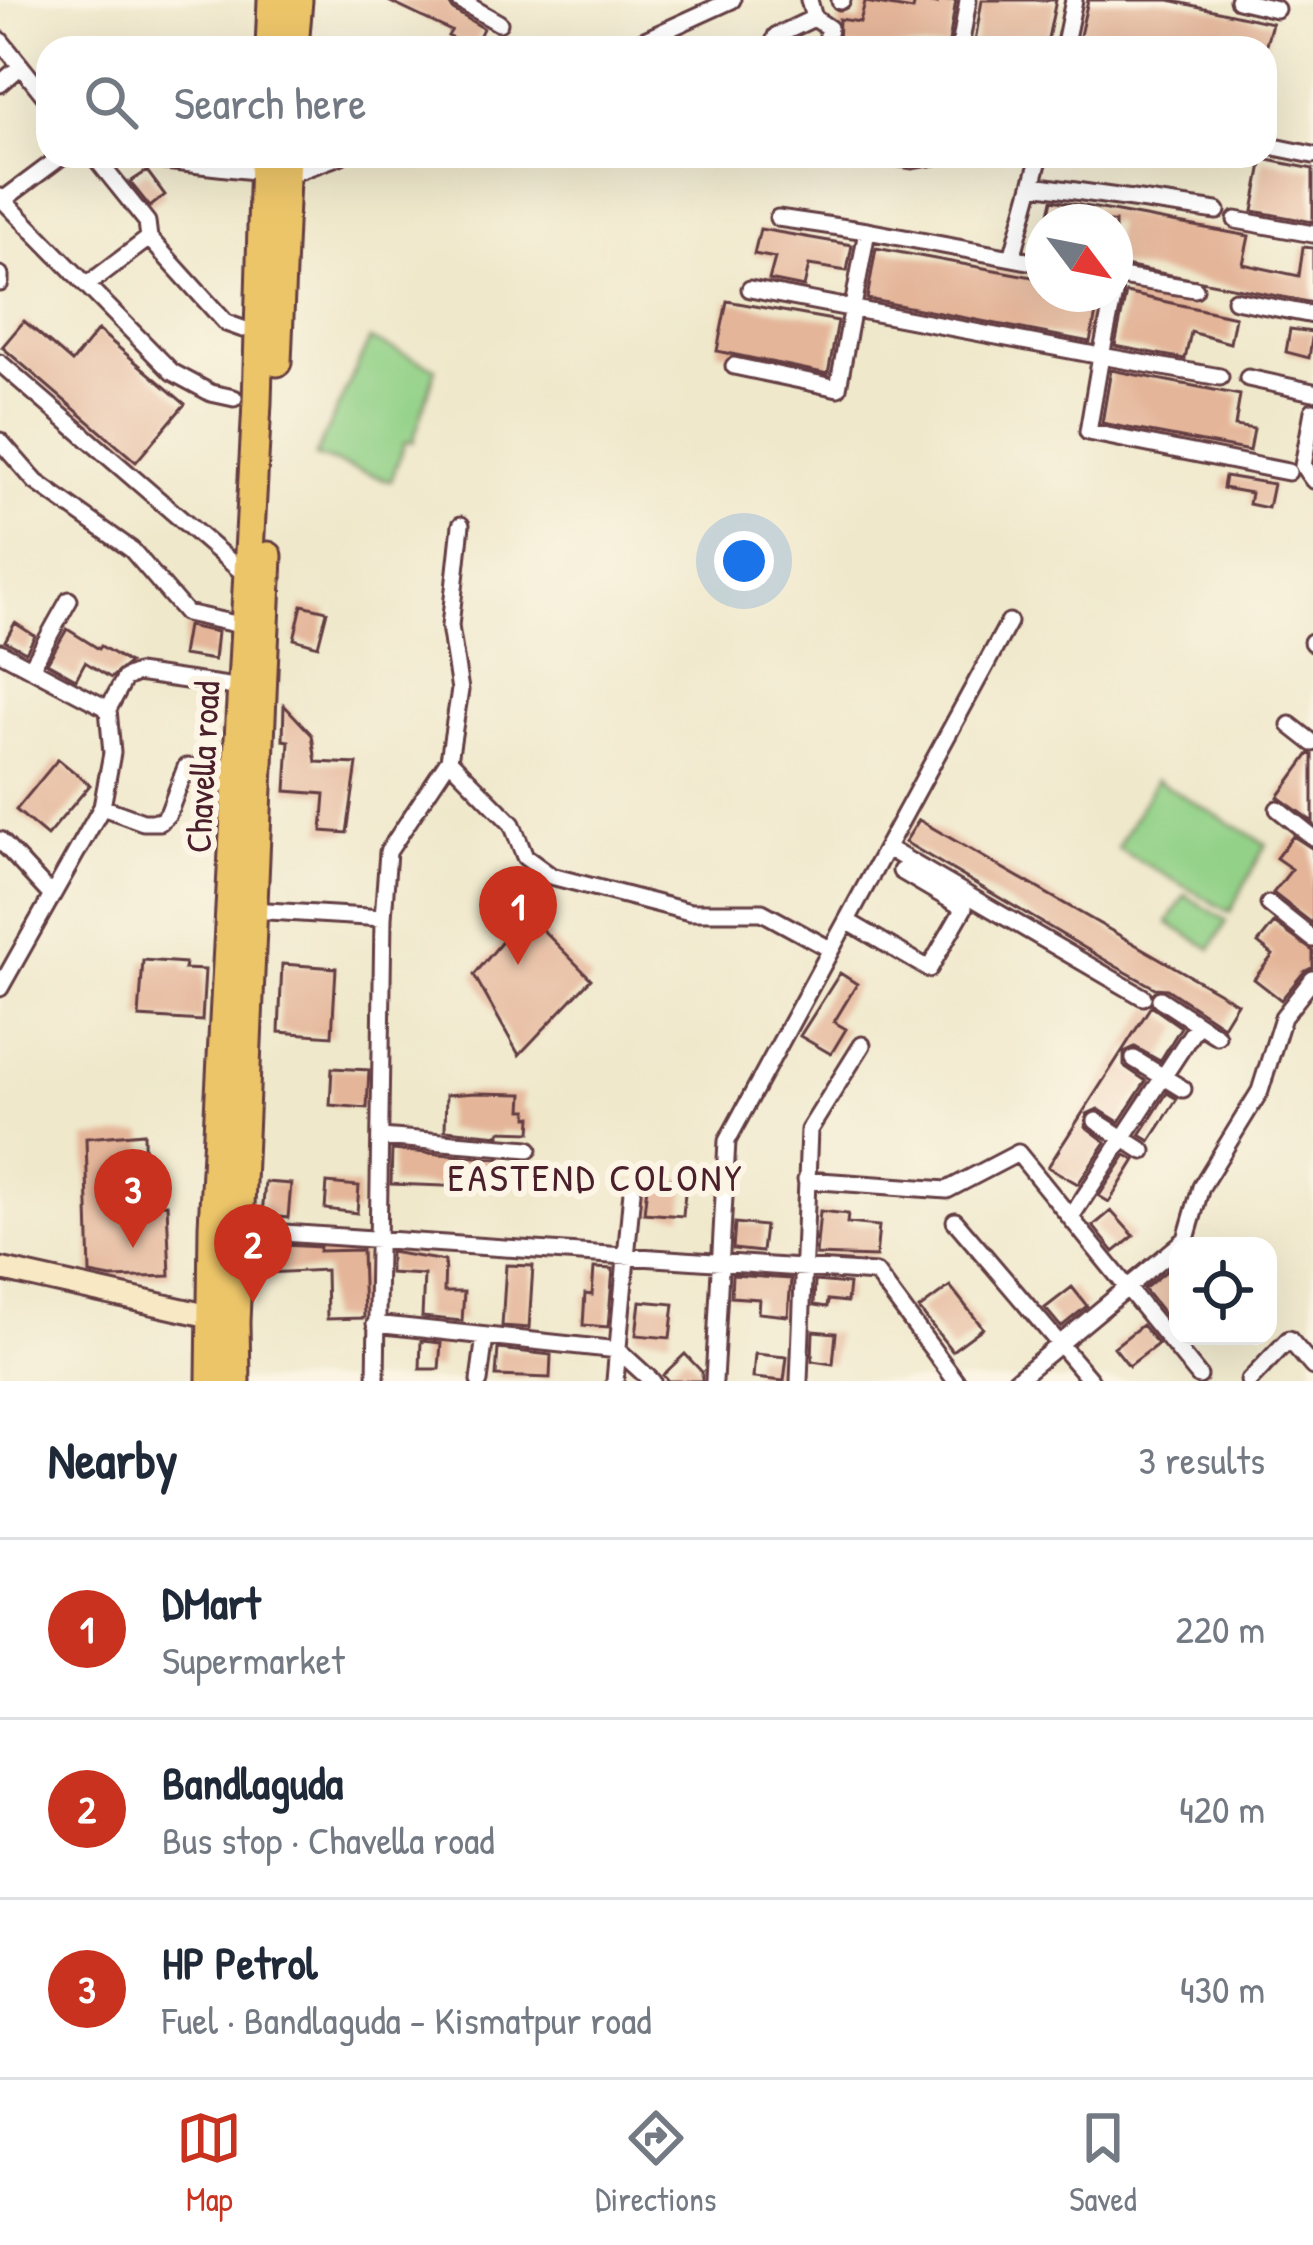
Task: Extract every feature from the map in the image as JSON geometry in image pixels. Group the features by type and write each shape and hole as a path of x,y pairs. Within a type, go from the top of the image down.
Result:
{"highway":[{"path":"270,36 272,0"},
{"path":"295,36 298,0"},
{"name":"Chavella road","path":"236,1381 223,1320 237,770 274,168"},
{"name":"Chavella road","path":"211,1381 239,1230 274,168"}],"street":[{"path":"459,0 499,23"},
{"path":"653,36 732,0"},
{"path":"808,0 814,18 829,28 828,36"},
{"path":"962,36 968,0"},
{"path":"1066,36 1074,0"},
{"path":"1238,0 1276,9"},
{"path":"776,36 814,18"},
{"path":"0,40 36,85"},
{"path":"0,84 21,66"},
{"path":"1277,148 1313,155"},
{"path":"45,168 1,199 172,372 211,393 234,398"},
{"path":"103,168 146,222 149,238 226,323 242,329"},
{"path":"1012,258 1037,168"},
{"path":"1033,184 1217,211"},
{"path":"778,218 1025,261"},
{"path":"1235,220 1313,234"},
{"path":"734,366 838,388 867,231"},
{"path":"87,285 149,238"},
{"path":"1133,286 1195,290"},
{"path":"750,289 1220,377"},
{"path":"1234,300 1313,315"},
{"path":"1110,312 1088,432 1288,472"},
{"path":"0,363 248,577"},
{"path":"1248,378 1313,392"},
{"path":"1313,411 1303,466 1313,480"},
{"path":"0,441 36,482 133,550 186,613 245,626"},
{"path":"376,1381 388,852 449,760 460,690 450,626 461,525"},
{"path":"31,668 69,600"},
{"path":"714,1381 727,1141 1009,622"},
{"path":"0,652 108,709"},
{"path":"0,988 102,807 112,753 108,709 131,674 242,688"},
{"path":"1290,725 1313,742"},
{"path":"449,760 512,824 525,857 551,876 690,912 762,912 830,949"},
{"path":"102,807 143,822 160,822 168,814 185,767 237,770"},
{"path":"1278,808 1313,837"},
{"path":"0,840 51,895"},
{"path":"886,848 1217,1036"},
{"path":"847,920 929,969 964,908 901,871"},
{"path":"1269,904 1313,939"},
{"path":"251,910 383,919"},
{"path":"1016,1381 1186,1239 1201,1186 1259,1091 1282,1017 1313,979"},
{"path":"1071,1217 1198,1024"},
{"path":"799,1381 809,1130 862,1045"},
{"path":"1134,1059 1183,1089"},
{"path":"1096,1121 1142,1151"},
{"path":"381,1137 529,1149"},
{"path":"806,1180 947,1190 1018,1153 1199,1376"},
{"path":"615,1381 632,1191"},
{"path":"955,1221 1091,1381"},
{"path":"239,1230 876,1273 956,1381"},
{"path":"0,1269 223,1320"},
{"path":"375,1324 618,1351 652,1381"},
{"path":"479,1381 485,1336"},
{"path":"1249,1381 1288,1339 1313,1367"}],"green space":[{"path":"370,339 436,368 413,442 405,442 391,481 315,456"},
{"path":"1156,780 1266,844 1230,912 1117,848"},
{"path":"1185,895 1227,921 1211,949 1168,923"}],"building":[{"path":"386,0 447,0 453,10 483,28 479,36 448,36 451,31"},
{"path":"915,0 937,4 938,0 956,0 950,36 838,36 839,19 860,22 865,2 913,10"},
{"path":"982,0 1056,0 1048,36 976,36"},
{"path":"1088,0 1169,0 1272,23 1268,36 1080,36"},
{"path":"1277,162 1313,169 1313,222 1253,211 1261,168 1277,168"},
{"path":"147,171 165,195 150,207 130,182"},
{"path":"1133,215 1249,236 1243,264 1299,276 1303,247 1313,248 1313,303 1133,268"},
{"path":"760,229 852,245 847,271 809,265 804,287 769,280 775,258 754,254"},
{"path":"876,248 1025,276 1025,312 1096,312 1090,342 867,299"},
{"path":"1133,295 1235,317 1230,343 1191,332 1185,359 1115,346 1122,312 1133,312"},
{"path":"727,301 838,321 828,374 717,351"},
{"path":"24,321 72,362 98,330 185,404 136,462 2,347"},
{"path":"1290,329 1313,332 1309,358 1286,352"},
{"path":"1111,370 1240,395 1235,426 1254,429 1250,451 1102,423"},
{"path":"1225,476 1273,484 1268,508 1249,504 1251,493 1223,488"},
{"path":"302,605 327,611 318,646 294,639"},
{"path":"15,623 35,636 26,652 5,641"},
{"path":"187,626 217,632 214,660 182,655"},
{"path":"67,629 129,663 111,678 85,662 76,679 47,663"},
{"path":"284,705 312,735 316,762 357,764 347,833 322,831 325,794 286,791 289,741 283,740"},
{"path":"1309,754 1313,755 1313,822 1278,797"},
{"path":"58,759 90,785 47,836 16,810"},
{"path":"919,820 1237,1003 1223,1026 1167,989 1155,988 1117,967 905,842"},
{"path":"1293,836 1313,849 1313,924 1273,893 1292,869 1276,858"},
{"path":"526,913 591,979 519,1055 474,975"},
{"path":"1274,923 1313,951 1313,967 1281,1000 1254,979 1273,955 1258,943"},
{"path":"143,960 185,963 184,969 205,970 202,1021 139,1017"},
{"path":"282,964 336,968 332,1036 279,1032"},
{"path":"840,973 857,984 834,1022 846,1029 831,1054 800,1036"},
{"path":"1151,1006 1181,1027 1160,1061 1135,1047 1124,1052 1124,1066 1146,1081 1119,1122 1098,1109 1087,1114 1086,1127 1106,1142 1078,1184 1048,1167"},
{"path":"332,1068 369,1070 367,1108 330,1105"},
{"path":"1167,1093 1177,1099 1150,1141 1140,1135"},
{"path":"523,1094 522,1110 532,1117 531,1132 500,1131 500,1135 445,1130 446,1095"},
{"path":"144,1133 145,1205 167,1204 170,1276 90,1274 86,1138"},
{"path":"392,1150 499,1159 498,1188 391,1184"},
{"path":"1126,1155 1135,1160 1109,1202 1099,1196"},
{"path":"648,1176 686,1180 683,1216 644,1213"},
{"path":"265,1182 291,1184 288,1218 262,1215"},
{"path":"327,1183 359,1186 357,1213 325,1209"},
{"path":"820,1211 848,1214 847,1223 879,1226 876,1257 816,1255"},
{"path":"1111,1211 1134,1236 1114,1252 1093,1226"},
{"path":"735,1223 765,1226 762,1252 733,1249"},
{"path":"266,1244 320,1247 319,1251 362,1250 364,1318 327,1319 326,1270 266,1273"},
{"path":"390,1252 445,1261 444,1292 464,1292 462,1321 422,1317 424,1275 390,1273"},
{"path":"506,1265 533,1266 529,1328 502,1326"},
{"path":"594,1268 613,1269 608,1327 583,1325 585,1294 592,1295"},
{"path":"1169,1269 1169,1320 1144,1289"},
{"path":"732,1275 791,1279 788,1316 758,1313 759,1299 731,1297"},
{"path":"815,1281 849,1284 847,1302 828,1300 827,1307 814,1305"},
{"path":"950,1286 983,1328 952,1351 919,1309"},
{"path":"1072,1287 1087,1306 1061,1327 1045,1308"},
{"path":"640,1301 674,1304 670,1338 636,1335"},
{"path":"1142,1325 1158,1344 1129,1366 1114,1347"},
{"path":"813,1331 836,1333 833,1364 812,1361"},
{"path":"421,1341 441,1343 439,1369 420,1369"},
{"path":"498,1349 551,1355 550,1378 496,1376"},
{"path":"685,1354 702,1372 702,1381 668,1381 663,1375"},
{"path":"755,1354 787,1357 784,1381 753,1378"}],"place":[{"name":"DMart","path":"518,965"},
{"name":"HP Petrol","path":"133,1248"},
{"name":"Bandlaguda","path":"253,1303"}],"district":[{"name":"EASTEND COLONY","path":"596,1177"}]}
